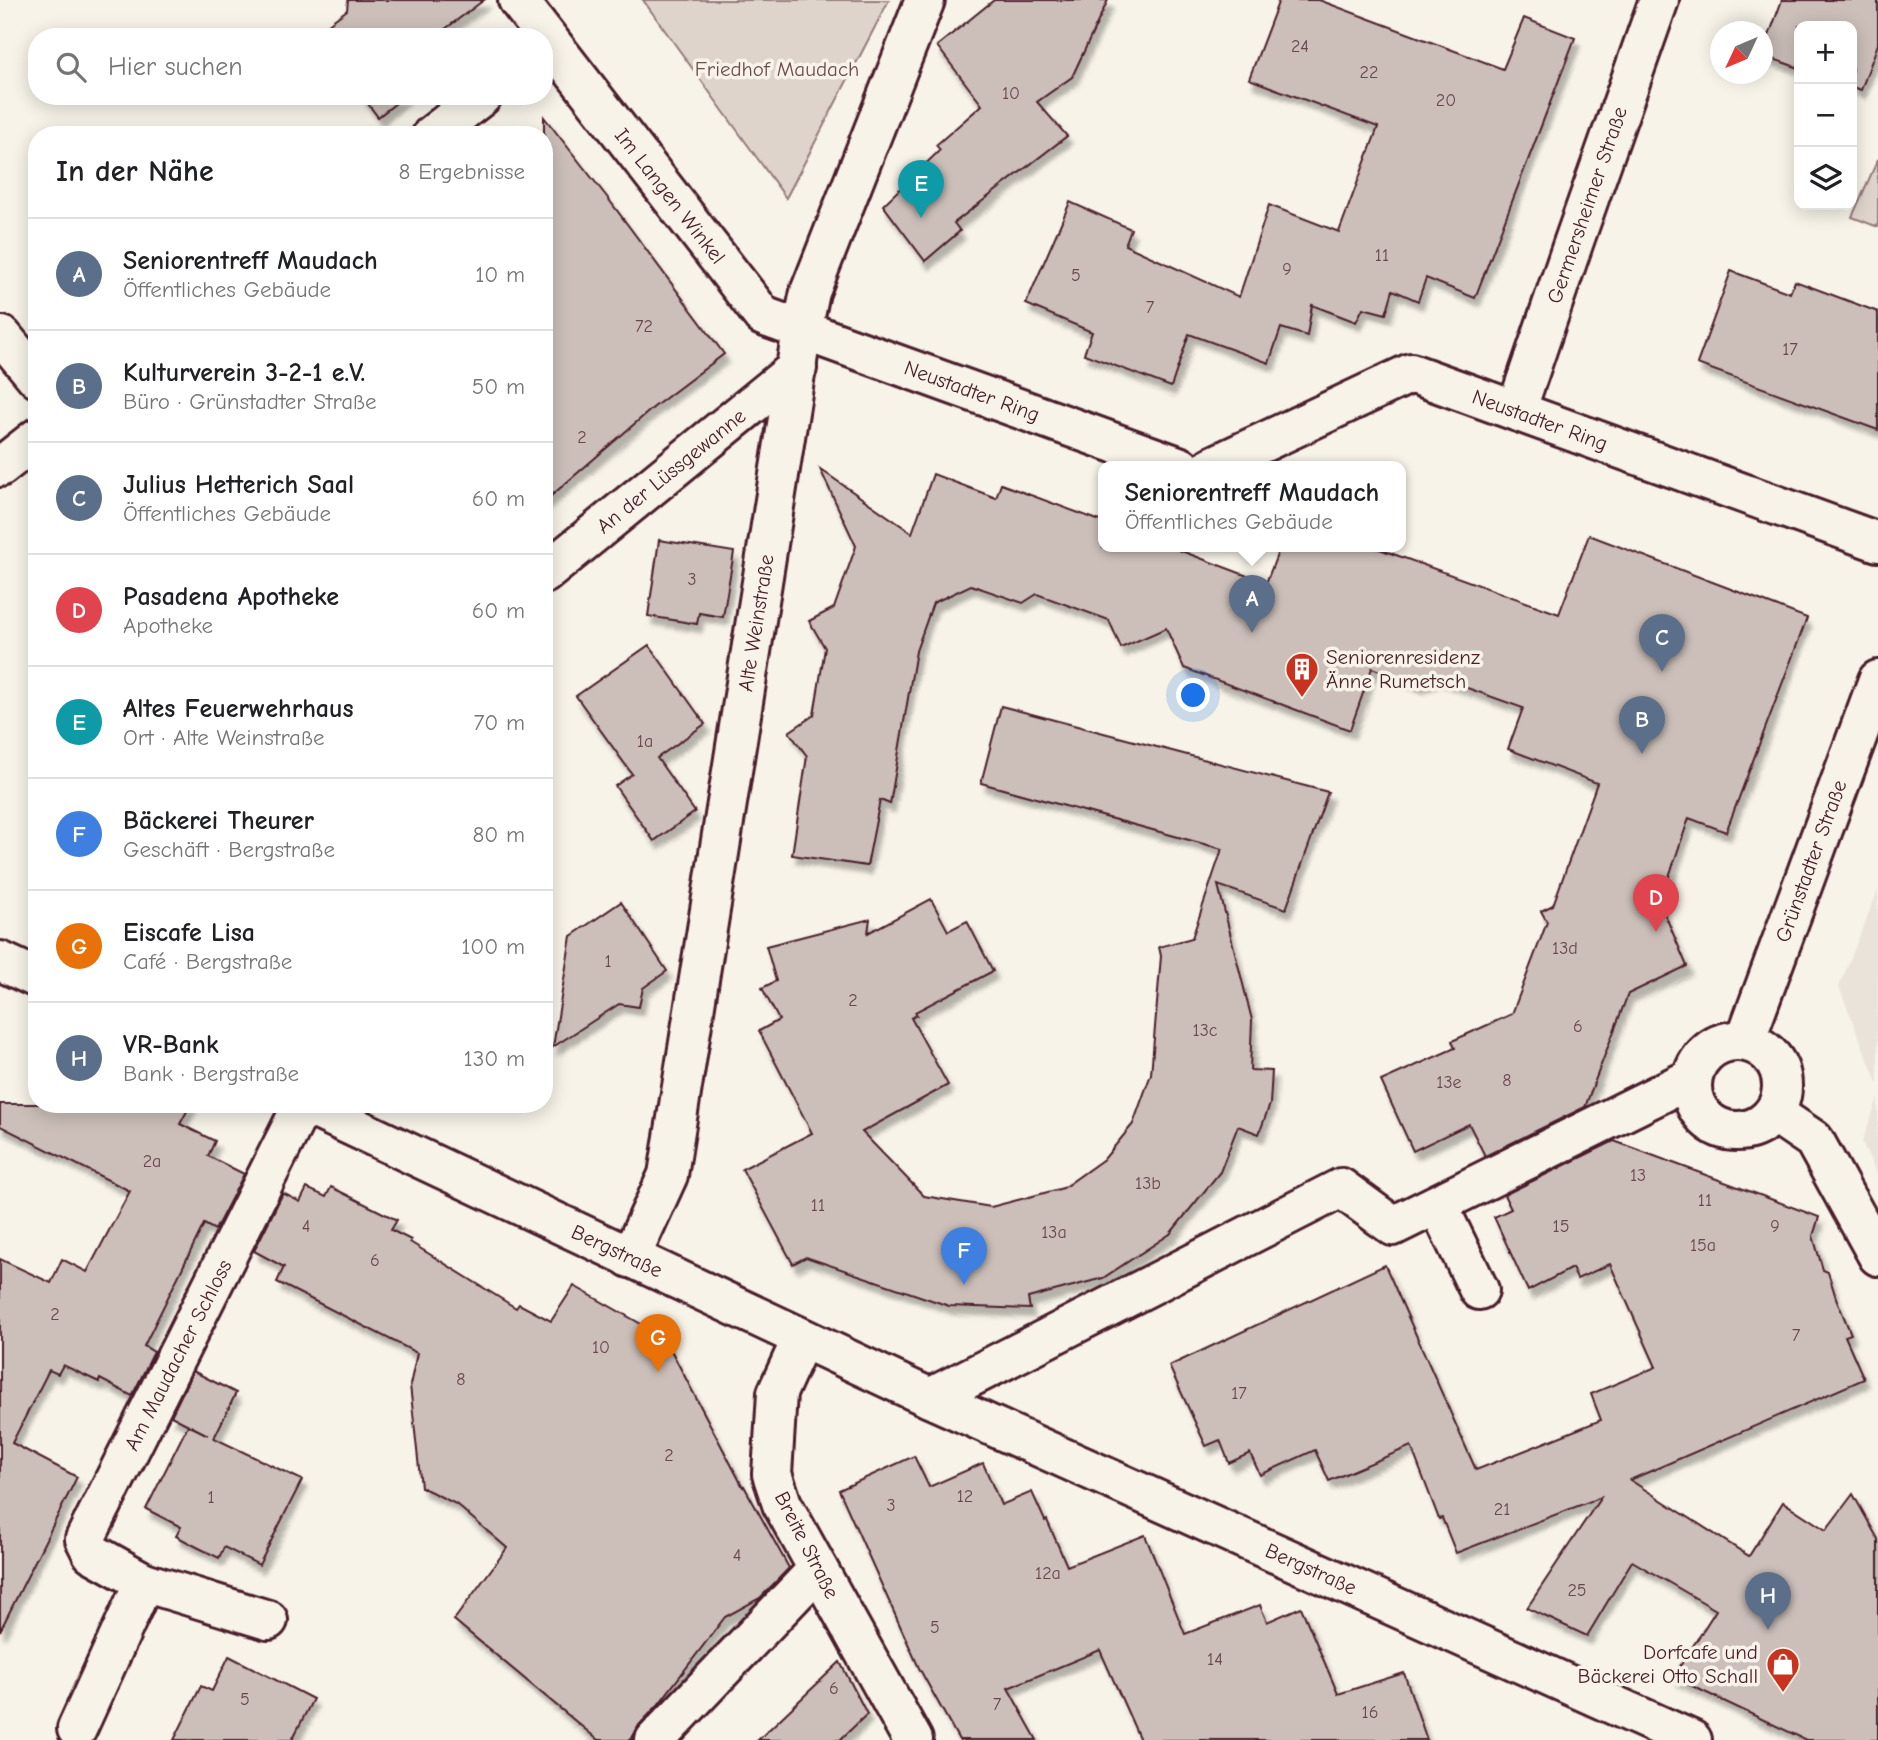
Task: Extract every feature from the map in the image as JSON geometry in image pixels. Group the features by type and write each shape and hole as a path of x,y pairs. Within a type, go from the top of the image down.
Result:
{"street":[{"name":"Im Langen Winkel","path":"518,0 536,28"},
{"name":"Alte Weinstraße","path":"630,1258 668,1175 810,292 925,0"},
{"name":"Germersheimer Straße","path":"1516,411 1659,0"},
{"name":"Im Langen Winkel","path":"553,52 763,316 802,330"},
{"path":"444,126 470,105"},
{"name":"Neustadter Ring","path":"802,330 1164,461"},
{"path":"0,338 2,336 28,367"},
{"name":"An der Lüssgewanne","path":"553,568 797,368"},
{"name":"Neustadter Ring","path":"1224,461 1411,373 1878,542"},
{"path":"0,467 28,445"},
{"name":"Grünstadter Straße","path":"1745,1041 1878,680"},
{"path":"0,961 28,974"},
{"path":"1745,1041 1772,1055 1783,1083 1781,1098 1774,1113 1764,1124 1750,1130 1734,1132 1719,1128 1706,1120 1697,1108 1692,1093 1692,1078 1706,1053 1717,1045 1745,1041"},
{"path":"930,1398 1341,1188 1394,1226 1692,1078"},
{"name":"Am Maudacher Schloss","path":"268,1620 144,1582 92,1553 85,1539 299,1113"},
{"name":"Bergstraße","path":"323,1113 930,1398 1692,1740"},
{"path":"1774,1113 1814,1140 1878,1256"},
{"path":"1438,1205 1479,1290"},
{"name":"Breite Straße","path":"802,1338 777,1393 772,1474 782,1504 913,1740"},
{"path":"655,1740 818,1569"},
{"path":"77,1729 144,1582"}],"shaded area":[{"path":"1878,890 1878,1085 1839,987"},
{"path":"1878,1098 1878,1177 1862,1142"}],"green space":[{"name":"Friedhof Maudach","path":"643,0 889,0 786,198"},
{"path":"1878,159 1878,227 1852,217"}],"building":[{"path":"348,0 484,0 446,28 323,28 347,10"},
{"path":"994,0 1108,0 1072,77 1037,102 1067,136 954,223 960,231 925,261 883,205 940,150 936,145 982,105 937,46"},
{"path":"1279,0 1319,0 1503,69 1524,18 1575,38 1475,298 1426,278 1418,301 1393,290 1386,314 1363,308 1356,322 1312,305 1307,336 1281,328 1269,363 1189,334 1171,387 1084,354 1092,332 1026,304 1070,202 1131,229 1125,245 1239,297 1269,205 1339,232 1378,127 1249,79"},
{"path":"1782,0 1878,0 1878,44 1861,90 1857,89 1857,21 1794,21 1794,66 1773,59 1773,25"},
{"path":"369,105 393,105 378,117"},
{"path":"544,117 551,126 544,126"},
{"path":"553,128 724,354 654,407 553,494"},
{"path":"1731,271 1790,293 1795,281 1878,312 1878,430 1697,364"},
{"path":"820,469 912,533 933,474 996,498 1001,484 1098,520 1098,552 1184,552 1266,583 1278,552 1388,552 1559,614 1589,535 1807,618 1726,832 1689,818 1660,903 1687,966 1628,994 1585,1107 1485,1156 1469,1124 1413,1151 1381,1081 1455,1048 1452,1041 1512,1014 1547,922 1541,911 1553,905 1597,783 1508,749 1523,708 1437,677 1418,685 1372,668 1350,730 1184,668 1166,628 1121,648 1109,620 1037,594 1023,603 971,585 933,603 916,651 890,804 880,800 867,866 792,855 807,756 789,732 814,715 825,648 809,621 834,608 856,546"},
{"path":"659,540 734,552 723,617 699,613 697,624 648,616"},
{"path":"649,645 705,724 657,758 695,812 654,841 615,786 632,774 576,696"},
{"path":"1001,706 1328,792 1286,909 1218,885 1252,1020 1250,1070 1272,1071 1270,1104 1259,1134 1238,1126 1220,1172 1170,1234 1103,1278 1028,1298 1030,1309 949,1306 806,1257 793,1264 742,1169 812,1133 759,1031 779,1020 762,988 776,981 766,946 870,919 868,933 931,899 948,931 967,921 993,971 915,1012 917,1015 911,1018 948,1085 862,1132 924,1196 991,1207 1063,1188 1105,1158 1133,1124 1151,1074 1161,956 1159,947 1192,938 1222,849 981,783"},
{"path":"621,902 667,971 643,988 639,1007 619,1004 553,1047 571,936"},
{"path":"0,1104 28,1104 28,1113 186,1113 180,1124 215,1141 208,1156 244,1174 215,1230 204,1224 144,1346 154,1352 132,1396 100,1379 99,1382 63,1365 58,1374 49,1370 12,1443 77,1477 0,1631 0,1259 51,1283 62,1259 87,1272 130,1191 0,1126"},
{"path":"1614,1141 1819,1217 1813,1236 1823,1270 1828,1272 1851,1334 1845,1336 1864,1379 1630,1480 1749,1556 1783,1502 1826,1530 1853,1494 1878,1539 1878,1740 1806,1740 1673,1677 1716,1610 1632,1561 1587,1636 1527,1608 1601,1497 1456,1553 1442,1518 1439,1519 1411,1446 1329,1481 1315,1450 1260,1475 1250,1453 1229,1463 1220,1440 1206,1446 1169,1366 1385,1265 1476,1470 1601,1420 1591,1394 1656,1367 1610,1264 1577,1279 1572,1268 1528,1291 1494,1217 1511,1209 1504,1195"},
{"path":"331,1187 397,1220 391,1230 411,1240 410,1242 516,1308 519,1304 551,1321 574,1286 664,1337 789,1568 760,1598 725,1617 658,1705 639,1725 631,1740 598,1740 454,1620 507,1548 456,1504 421,1487 410,1385 417,1353 277,1282 284,1267 254,1251 283,1193 300,1202 307,1188 326,1197"},
{"path":"193,1371 236,1393 214,1438 302,1480 259,1565 224,1547 219,1558 176,1536 181,1527 146,1509 188,1425 208,1435 171,1416"},
{"path":"914,1456 929,1487 983,1463 1001,1505 1032,1492 1067,1566 1145,1535 1185,1634 1260,1605 1267,1622 1301,1607 1338,1694 1404,1673 1427,1740 1140,1740 1100,1650 1008,1688 1037,1740 959,1740 919,1668 839,1490"},
{"path":"229,1656 313,1699 292,1740 174,1740 201,1686 212,1691"},
{"path":"840,1662 867,1714 840,1740 758,1740"}],"place":[{"name":"Altes Feuerwehrhaus","path":"921,218"},
{"name":"Seniorentreff Maudach","path":"1252,633"},
{"name":"Julius Hetterich Saal","path":"1662,672"},
{"name":"Seniorenresidenz Änne Rumetsch","path":"1302,699"},
{"name":"Kulturverein 3-2-1 e.V.","path":"1642,754"},
{"name":"Pasadena Apotheke","path":"1656,932"},
{"name":"Bäckerei Theurer","path":"964,1285"},
{"name":"Eiscafe Lisa","path":"658,1372"},
{"name":"VR-Bank","path":"1768,1630"},
{"name":"Dorfcafe und Bäckerei Otto Schall","path":"1783,1694"}]}
